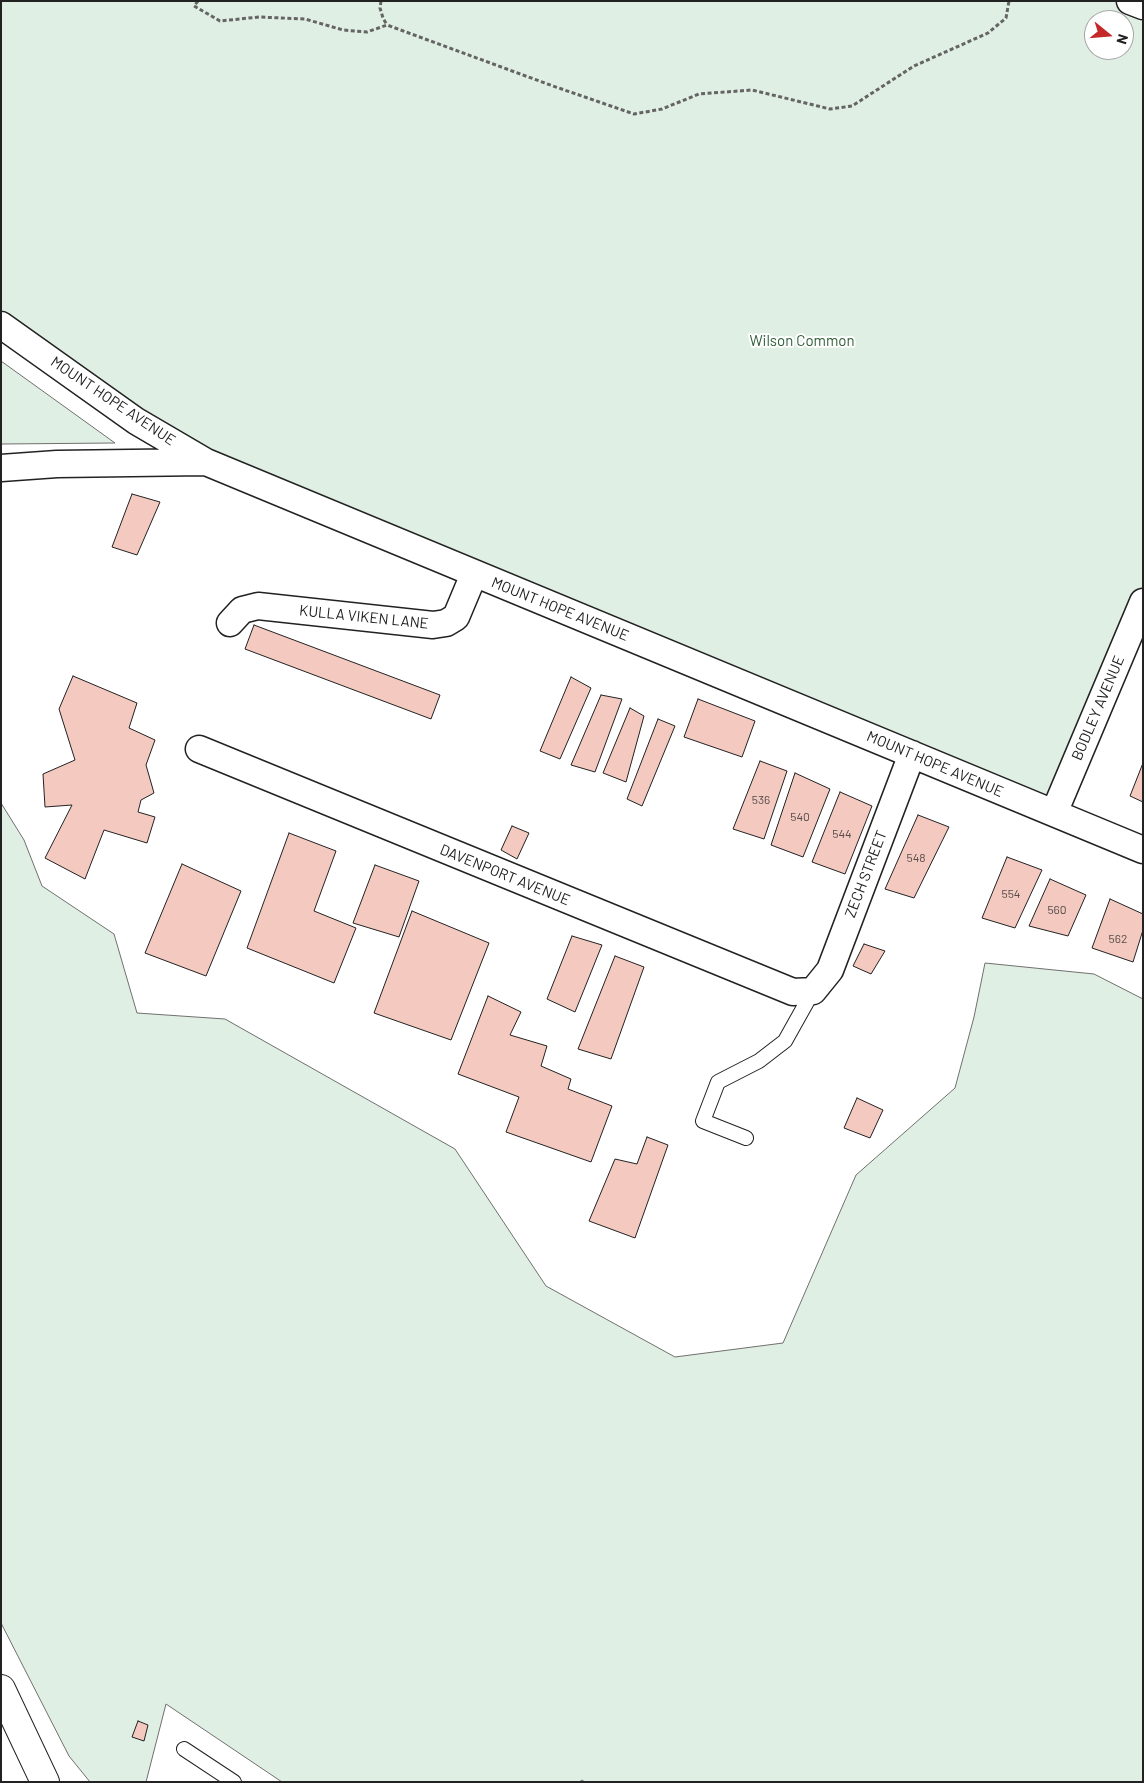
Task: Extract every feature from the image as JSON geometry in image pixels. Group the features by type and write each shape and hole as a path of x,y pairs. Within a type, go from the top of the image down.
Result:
{"main road":[{"path":"1,1689 44,1782"}],"street":[{"path":"1130,1 1143,6"},
{"name":"MOUNT HOPE AVENUE","path":"1,325 136,421 206,462 1143,850"},
{"path":"1,468 57,464 206,462"},
{"name":"KULLA VIKEN LANE","path":"230,622 242,610 258,606 433,625 446,623 456,617 474,574"},
{"name":"BODLEY AVENUE","path":"1054,813 1143,602"},
{"name":"DAVENPORT AVENUE","path":"199,749 793,992 813,991"},
{"name":"ZECH STREET","path":"813,991 830,970 912,754"}],"lane":[{"path":"746,1138 703,1121 718,1082 759,1061 785,1041 813,991"},
{"path":"184,1749 234,1782"}],"path":[{"path":"198,1 194,6 220,21 259,17 305,19 343,30 367,32 387,25 634,114 662,109 698,94 752,90 830,109 852,106 914,66 988,33 1006,18 1009,1"},
{"path":"381,1 380,8 387,25"}],"green space":[{"name":"Wilson Common","path":"1,1 1130,1 1143,6 1143,602 1054,813 206,462 1,325"},
{"path":"1,361 115,443 1,444"},
{"path":"1,803 24,840 42,886 114,934 137,1013 225,1019 455,1149 546,1286 675,1357 783,1343 856,1175 955,1088 974,1017 985,963 1094,974 1143,999 1143,1782 585,1782 582,1780 579,1782 282,1782 166,1704 146,1782 90,1782 69,1756 1,1623"}],"building":[{"path":"132,494 160,502 137,555 112,547"},
{"path":"254,625 440,695 431,719 245,649"},
{"path":"73,676 137,703 129,728 155,740 146,765 154,793 141,800 138,812 155,817 147,843 104,830 85,879 45,858 72,805 45,807 43,774 75,760 59,709"},
{"path":"571,677 591,688 560,759 540,751"},
{"path":"601,695 622,699 595,772 571,765"},
{"path":"698,699 755,721 742,757 684,737"},
{"path":"630,708 644,716 626,782 603,773"},
{"path":"658,719 675,726 642,806 627,799"},
{"path":"760,761 787,771 764,839 733,829"},
{"path":"1143,763 1143,802 1130,796"},
{"path":"795,773 830,789 803,857 771,845"},
{"path":"840,792 872,806 845,874 812,862"},
{"path":"918,815 949,827 914,898 885,889"},
{"path":"512,826 529,833 517,859 501,850"},
{"path":"289,833 336,851 314,911 356,928 334,983 247,948"},
{"path":"1007,857 1042,870 1015,928 982,918"},
{"path":"182,864 241,891 206,976 145,953"},
{"path":"375,865 419,881 399,937 353,923"},
{"path":"1050,879 1086,895 1068,936 1029,926"},
{"path":"1110,899 1143,914 1143,930 1133,962 1092,948"},
{"path":"412,911 489,943 451,1040 374,1013"},
{"path":"572,936 602,945 575,1012 547,999"},
{"path":"864,944 885,951 871,974 853,966"},
{"path":"615,956 644,967 611,1059 578,1049"},
{"path":"488,996 521,1012 510,1035 547,1046 541,1066 571,1079 568,1089 612,1106 591,1162 506,1132 519,1097 458,1074"},
{"path":"857,1098 883,1110 870,1138 844,1128"},
{"path":"647,1137 668,1145 635,1238 589,1221 615,1159 637,1164"},
{"path":"138,1721 148,1725 144,1741 132,1737"}]}
